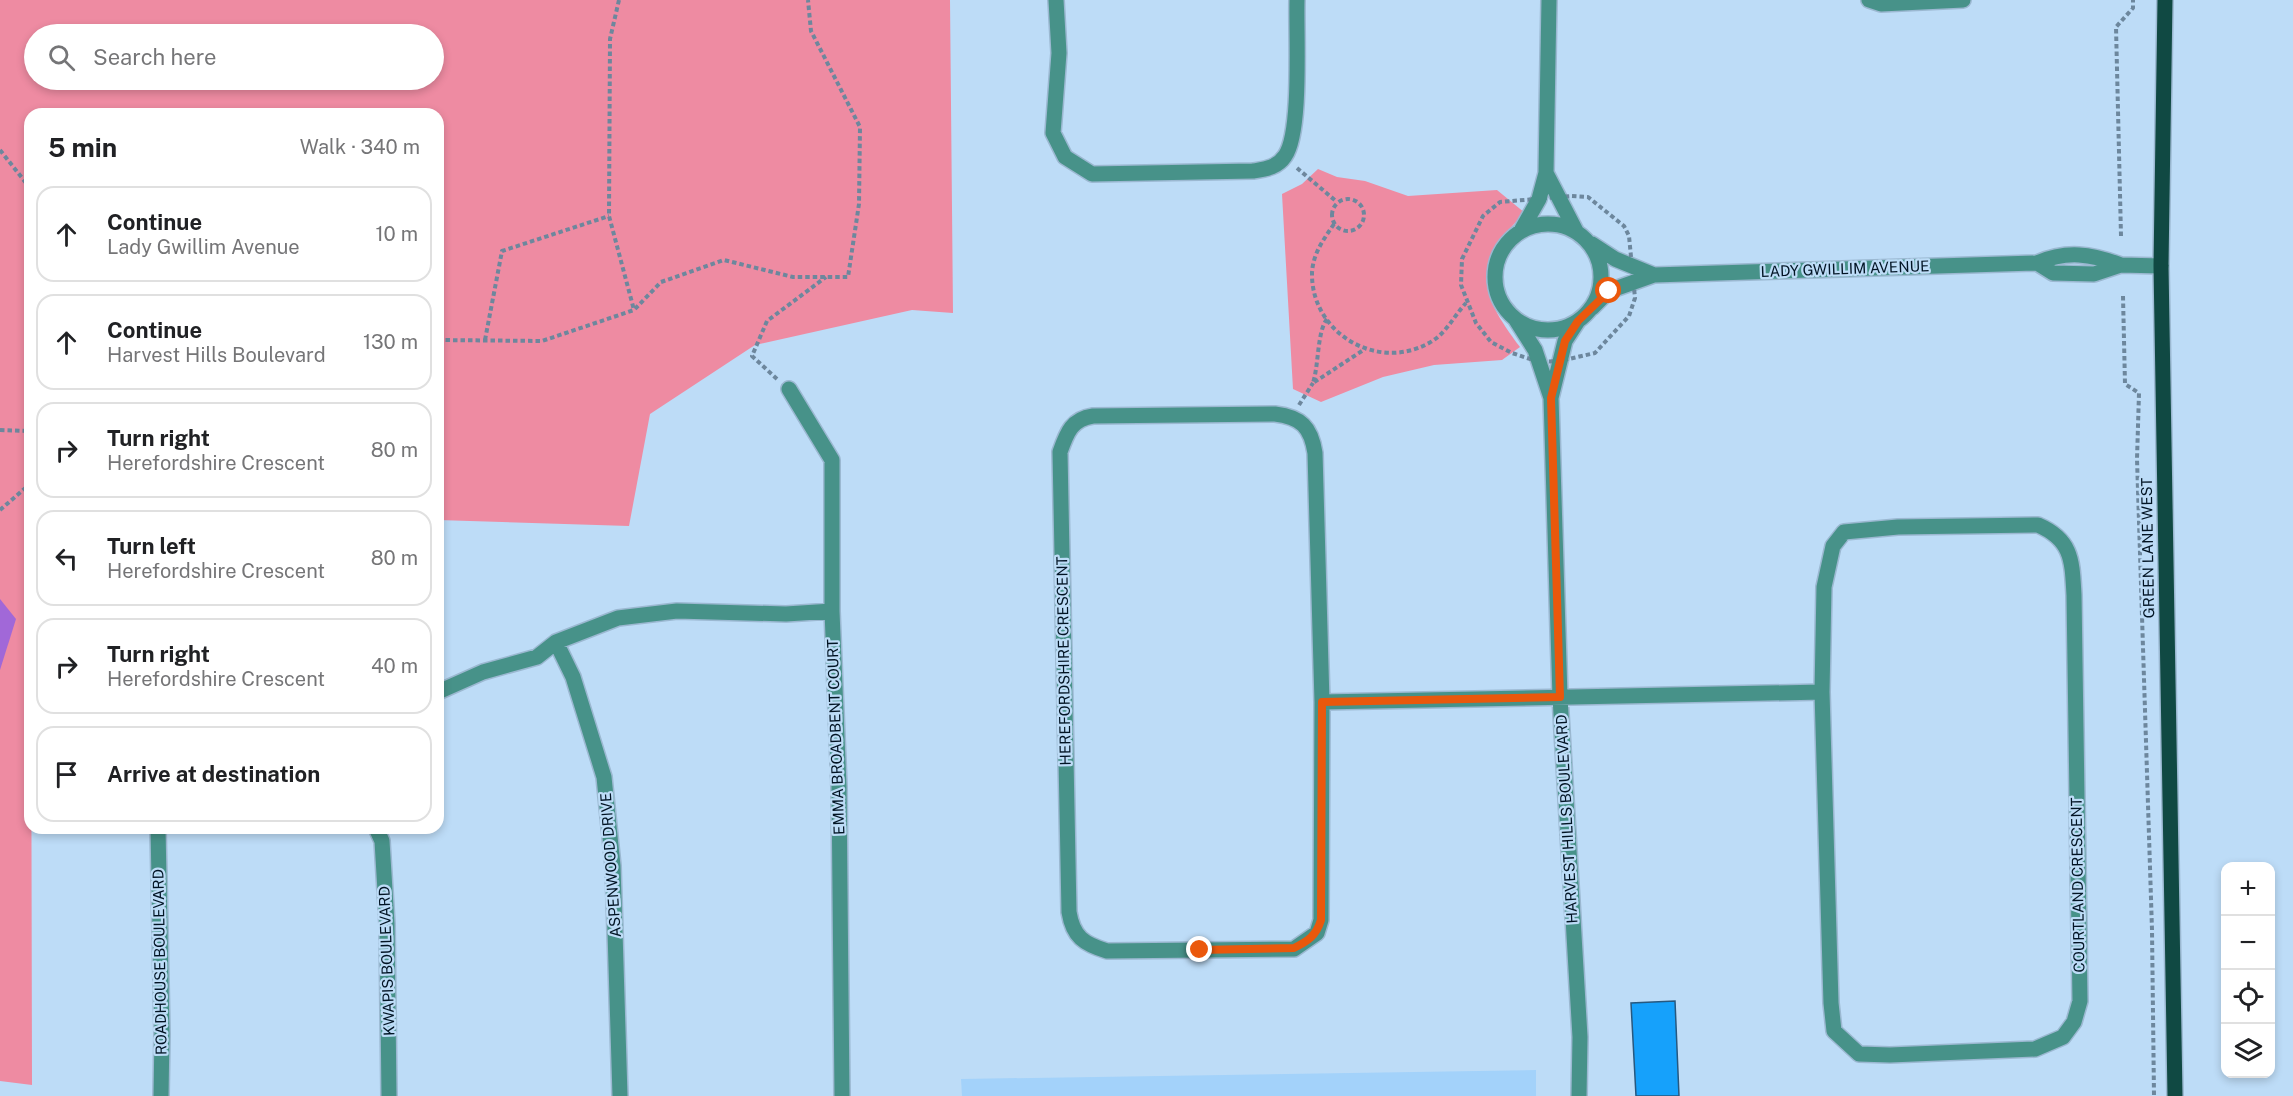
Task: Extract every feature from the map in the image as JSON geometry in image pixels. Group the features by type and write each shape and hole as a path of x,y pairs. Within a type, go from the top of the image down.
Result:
{"main road":[{"name":"GREEN LANE WEST","path":"2165,0 2161,266 2175,1096"}],"street":[{"path":"1056,0 1059,53 1053,133 1065,157 1092,174 1252,171 1273,167 1285,158 1295,132 1297,0"},
{"path":"1522,229 1540,223 1559,224 1576,231 1590,243 1597,254 1601,272 1599,291 1592,308 1578,321 1561,329 1543,330 1516,320 1499,298 1494,271 1498,256 1508,241 1522,229 1539,199 1546,173 1549,0"},
{"path":"1869,0 1881,4 1964,0"},
{"path":"1546,173 1576,231"},
{"name":"LADY GWILLIM AVENUE","path":"1590,243 1615,259 1654,275"},
{"name":"LADY GWILLIM AVENUE","path":"1592,308 1609,291 1654,275 2037,263 2053,273 2094,274 2121,265 2161,266"},
{"name":"HARVEST HILLS BOULEVARD","path":"1516,320 1530,338 1551,398"},
{"name":"HARVEST HILLS BOULEVARD","path":"1578,321 1565,341 1551,398 1560,697 1580,1037 1580,1096"},
{"name":"EMMA BROADBENT COURT","path":"789,389 832,460 832,611 839,787 842,1096"},
{"name":"HEREFORDSHIRE CRESCENT","path":"1093,416 1292,416 1309,430 1315,453 1322,702 1321,920 1317,933 1307,942 1294,948 1107,951 1084,943 1072,928 1069,912 1060,452 1072,424 1081,418 1093,416"},
{"name":"COURTLAND CRESCENT","path":"2038,525 2054,532 2062,541 2071,557 2074,595 2080,1001 2074,1022 2063,1037 2035,1049 1890,1055 1859,1054 1834,1031 1822,692 1824,587 1833,546 1844,532 1898,527 2038,525"},
{"path":"444,689 483,672 537,657 556,642 618,618 677,611 786,614 832,611"},
{"name":"ASPENWOOD DRIVE","path":"556,642 573,678 604,777 614,866 620,1096"},
{"path":"1322,702 1822,692"},
{"name":"ROADHOUSE BOULEVARD","path":"158,834 161,1096"},
{"name":"KWAPIS BOULEVARD","path":"379,834 382,841 387,924 389,1096"}],"path":[{"path":"619,0 610,39 609,216 634,310"},
{"path":"444,340 542,341 634,310 661,282 724,260 793,277 848,277 859,204 860,127 833,79 811,31 808,0"},
{"path":"2121,236 2116,27 2133,8 2133,0"},
{"path":"0,150 24,180"},
{"path":"1285,158 1337,202 1354,200 1360,205 1364,216 1359,226 1343,230 1334,224 1332,213 1337,202"},
{"path":"1557,198 1588,197 1624,226 1629,236 1629,265"},
{"path":"1539,199 1500,202 1483,216 1462,259 1461,285 1466,303 1476,323 1491,342 1512,353 1539,362 1560,361 1595,353 1629,316 1635,298 1632,282"},
{"path":"485,340 501,251 609,216"},
{"path":"1334,224 1318,246 1312,272 1316,299 1331,327 1352,344 1377,353 1404,353 1429,343 1450,325 1466,303"},
{"path":"789,389 752,356 767,321 826,277"},
{"path":"2123,297 2125,384 2139,393 2138,459 2152,930 2154,1096"},
{"path":"1292,416 1313,383 1320,348 1320,328 1327,319"},
{"path":"1313,383 1366,349"},
{"path":"0,430 24,431"},
{"path":"0,510 24,489"}],"shaded area":[{"path":"0,0 950,0 953,313 912,310 755,345 650,414 629,526 444,520 444,108 24,108 24,834 31,834 32,1085 0,1081"},
{"path":"1318,169 1337,177 1365,181 1408,196 1497,190 1525,213 1496,248 1489,263 1486,278 1495,310 1520,347 1502,360 1434,365 1383,377 1321,402 1293,389 1282,194 1302,184"},
{"path":"0,599 16,619 0,670"},
{"path":"1536,1070 1536,1096 962,1096 961,1079"}],"building":[{"path":"1675,1001 1679,1096 1636,1096 1631,1003"}],"route":[{"path":"1200,950 1294,948 1307,942 1317,933 1321,920 1322,702 1560,697 1551,398 1565,341 1578,321 1609,291"}]}
